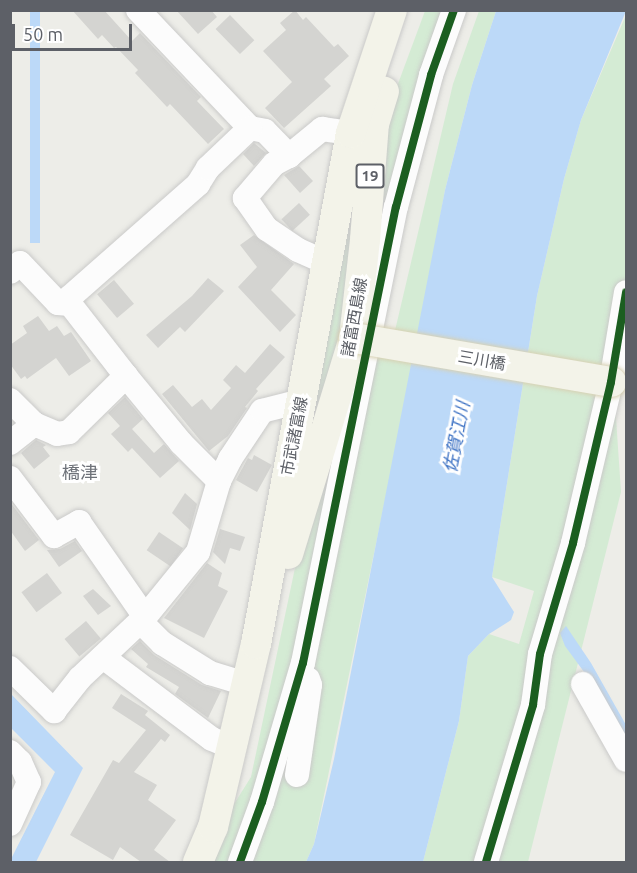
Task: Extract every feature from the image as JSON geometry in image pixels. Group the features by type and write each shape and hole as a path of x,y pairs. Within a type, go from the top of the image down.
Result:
{"main road":[{"name":"諸富西島線","path":"256,644 360,339 374,124 394,57 389,12"},
{"name":"市武諸富線","path":"198,862 213,827 256,644 351,133 389,12"},
{"name":"三川橋","path":"360,339 620,369"}],"street":[{"path":"138,10 250,128 266,131 289,156"},
{"path":"240,862 262,802 303,663 360,339 431,75 454,10"},
{"path":"219,481 181,443 126,376 70,304 70,297 198,184 208,168 250,128"},
{"path":"327,263 298,250 267,229 245,198 274,164 289,156 322,129 351,133"},
{"path":"10,272 20,263 58,303 70,304"},
{"path":"486,862 533,705 540,654 620,369 627,292"},
{"path":"10,400 34,424 57,434 69,432 126,376"},
{"path":"10,668 54,711 80,678 143,619 198,552 219,481 230,459 262,411 301,401"},
{"path":"10,443 34,424"},
{"path":"10,478 54,536 79,522 143,619 162,643 210,673 246,684"},
{"path":"103,657 212,739 231,747"},
{"path":"297,775 310,685 303,663"},
{"path":"583,684 627,760"},
{"path":"10,752 20,762 29,782 10,824"}],"green space":[{"path":"425,11 444,11 366,303 386,116"},
{"path":"479,11 496,11 472,85 445,190 415,355 314,844 306,862 211,862 234,804 251,777 299,549 351,376 373,357 389,356 453,84"},
{"path":"626,15 626,373 601,370 615,403 621,492 528,862 423,862 459,721 468,656 489,634 519,644 534,591 492,577 537,296 564,179 581,120"},
{"path":"361,141 353,271 327,401 291,515"}],"water":[{"path":"30,11 40,11 40,243 30,243"},
{"name":"佐賀江川","path":"496,11 626,11 581,120 564,179 537,296 492,577 514,612 511,620 489,634 468,656 459,721 423,862 306,862 314,844 334,759 445,190 472,85"},
{"path":"566,626 591,663 626,725 626,746 587,676 565,646 560,633"},
{"path":"11,694 83,768 36,862 10,861 55,772 11,728"}],"building":[{"path":"72,10 104,10 132,41 140,33 201,97 197,101 224,129 208,144 170,104 167,107 135,73 138,70 116,47 114,48 102,35 98,39"},
{"path":"176,10 211,10 217,17 198,34"},
{"path":"295,10 303,20 306,17 334,47 338,44 349,56 324,79 331,86 284,128 265,108 292,82 263,51 286,30 280,23"},
{"path":"230,15 254,40 240,54 216,29"},
{"path":"254,143 266,153 254,166 243,154"},
{"path":"299,166 313,181 300,193 284,175"},
{"path":"299,203 310,215 292,231 281,219"},
{"path":"254,235 294,264 271,290 296,315 280,332 238,287 257,267 240,245"},
{"path":"208,278 224,291 185,332 180,327 158,348 146,335 192,296"},
{"path":"114,280 134,304 117,318 97,294"},
{"path":"38,316 49,331 57,326 64,336 71,332 91,361 69,376 56,358 27,379 25,376 21,379 10,364 10,345 27,333 23,326"},
{"path":"270,344 285,357 256,389 258,391 245,407 247,408 228,436 209,451 162,394 173,385 192,407 202,399 211,410 231,388 223,380 236,365 245,373"},
{"path":"125,397 143,419 132,429 154,453 164,444 179,461 160,478 132,448 128,452 111,434 120,426 108,413"},
{"path":"36,440 46,445 43,447 50,456 34,469 21,453"},
{"path":"254,455 272,465 257,492 236,480 248,458 252,460"},
{"path":"185,493 197,504 190,530 172,513"},
{"path":"10,502 39,540 25,551 10,530"},
{"path":"220,529 245,537 240,551 230,548 225,564 213,552"},
{"path":"159,532 183,548 171,566 147,550"},
{"path":"75,541 82,551 59,567 47,550 60,549"},
{"path":"207,563 222,573 218,586 228,591 204,638 164,618"},
{"path":"47,573 62,593 36,612 21,592"},
{"path":"93,589 111,606 98,615 83,596"},
{"path":"86,621 101,639 79,657 65,639"},
{"path":"140,641 154,655 202,685 221,691 208,718 175,694 179,687 146,667 148,664 131,649"},
{"path":"121,694 148,711 145,715 170,735 165,742 161,739 134,772 157,785 148,800 176,820 154,850 170,862 141,862 120,847 113,860 70,835 113,760 119,763 146,730 112,708"}],"cycle path":[{"path":"240,862 262,802 303,663 396,207 431,75 454,10"},
{"path":"486,862 533,705 540,654 573,543 611,382 626,292"}],"district":[{"name":"橋津","path":"80,472"}]}
